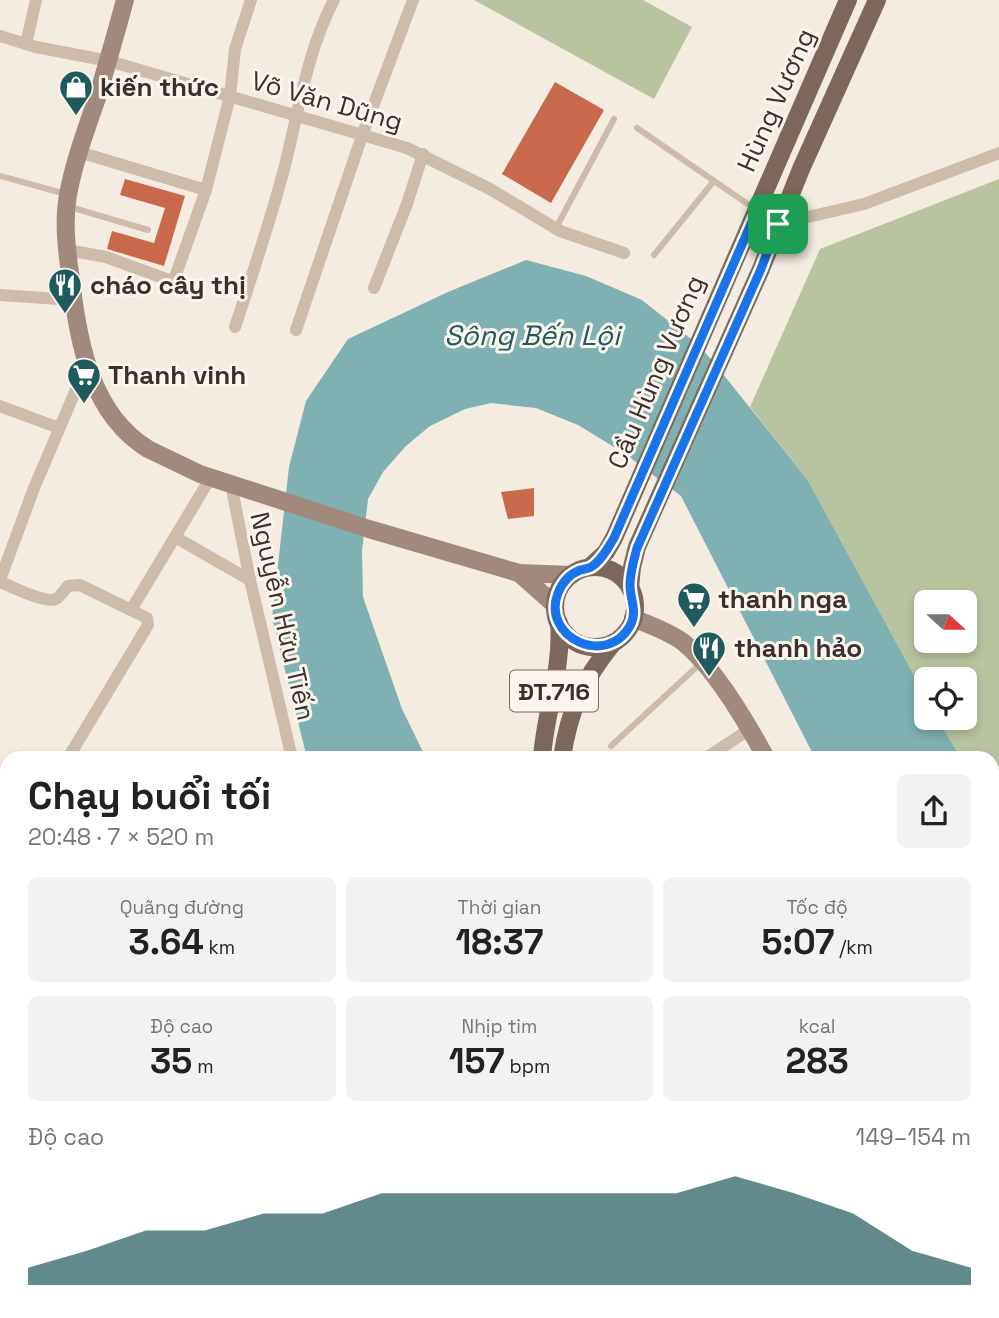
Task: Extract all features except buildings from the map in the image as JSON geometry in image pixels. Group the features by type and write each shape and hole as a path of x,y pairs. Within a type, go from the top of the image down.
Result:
{"main road":[{"path":"125,0 67,200 67,250 73,300 86,366 109,410 124,430 138,443 160,456 211,477 369,529 519,573 572,575"},
{"name":"Hùng Vương","path":"734,258 848,0"},
{"name":"Hùng Vương","path":"761,269 801,169 877,0"},
{"name":"Cầu Hùng Vương","path":"590,567 606,552 627,507 734,258"},
{"name":"Cầu Hùng Vương","path":"630,588 637,548 761,269"},
{"path":"519,573 557,614 564,632 582,645 592,647 613,643 622,637 633,618 635,607 630,588 614,571 590,567 572,575 560,589 557,614"},
{"name":"ĐT.716","path":"542,751 561,643 557,614"},
{"path":"633,618 663,630 681,641 703,662 762,751"},
{"name":"ĐT.716","path":"563,751 573,706 584,682 613,643"}],"street":[{"path":"26,44 36,0"},
{"path":"67,250 106,257 169,280 173,279 206,190 230,96 235,49 251,0"},
{"path":"235,327 279,187 295,114 325,17 334,0"},
{"path":"296,330 363,133 413,0"},
{"name":"Võ Văn Dũng","path":"0,36 108,61 363,133 423,154 556,228 624,253"},
{"path":"79,152 206,190"},
{"path":"757,210 778,224 864,204 999,153"},
{"path":"374,288 407,204 423,154"},
{"path":"0,295 73,300"},
{"path":"72,751 148,625 147,618 80,585 68,586 57,599 51,600 0,581 86,366"},
{"path":"0,406 60,428"},
{"path":"131,610 211,477"},
{"name":"Nguyễn Hữu Tiến","path":"231,484 250,580 290,751"},
{"path":"175,537 250,580"},
{"path":"717,751 750,729"}],"lane":[{"path":"556,228 614,119"},
{"path":"637,128 757,210"},
{"path":"0,176 148,230"},
{"path":"654,255 713,181"},
{"path":"611,747 703,662"}],"green space":[{"path":"474,0 643,0 692,27 654,99"},
{"path":"999,179 999,751 957,751 944,730 977,730 977,667 914,667 914,675 807,479 750,407 820,249"}],"water":[{"name":"Sông Bến Lội","path":"526,260 586,276 642,300 696,343 710,358 807,479 914,675 914,730 944,730 957,751 811,751 681,496 624,453 578,425 536,408 491,403 465,409 430,426 406,446 383,472 368,499 362,551 363,597 402,709 423,751 305,751 272,618 289,467 306,401 348,339 448,292"}],"place":[{"name":"kiến thức","path":"76,117"},
{"name":"cháo cây thị","path":"65,315"},
{"name":"Thanh vinh","path":"84,405"},
{"name":"thanh nga","path":"694,629"},
{"name":"thanh hảo","path":"709,678"}],"route":[{"path":"757,210 778,224 761,269 637,548 630,588 635,607 629,628 613,643 592,647 582,645 572,640 559,623 555,605 560,589 572,575 590,567 606,552 614,538 757,210"}]}
